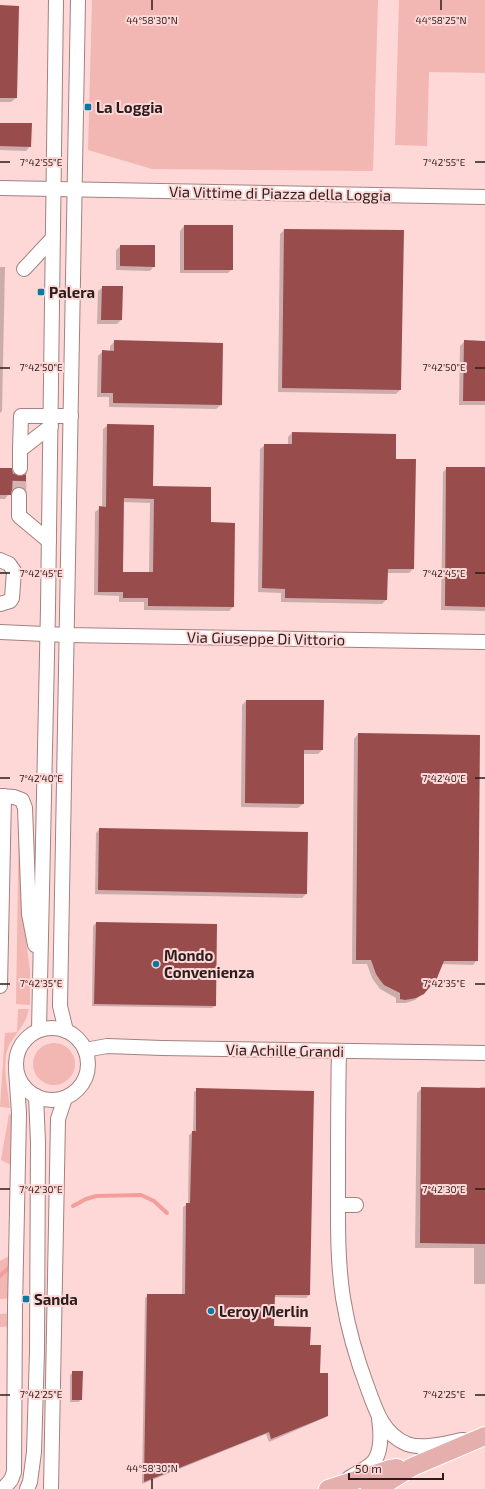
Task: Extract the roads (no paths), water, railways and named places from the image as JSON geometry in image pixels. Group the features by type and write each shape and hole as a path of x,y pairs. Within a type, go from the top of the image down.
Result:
{"main road":[{"path":"370,1489 388,1482 412,1467 485,1435"},
{"path":"335,1486 390,1469 412,1467"}],"street":[{"path":"39,1030 49,541 56,0"},
{"path":"66,1031 60,1006 78,0"},
{"name":"Via Vittime di Piazza della Loggia","path":"0,188 485,197"},
{"path":"24,269 52,239"},
{"path":"20,468 21,416 50,421 71,416"},
{"path":"20,450 50,421"},
{"path":"19,495 19,516 49,541"},
{"path":"0,560 9,564 14,571 14,584 12,598 10,601 0,604"},
{"name":"Via Giuseppe Di Vittorio","path":"0,632 66,635 485,642"},
{"path":"0,986 2,796 14,796 22,800 26,808 30,916 40,971"},
{"path":"3,1489 11,1480 14,1472 19,1114 16,1070 16,1061 21,1046 29,1036 39,1030 48,1028 57,1028 66,1031 79,1041 85,1050 87,1059 87,1071 83,1082 75,1092 65,1098 55,1100 45,1100 29,1092 18,1078 16,1070"},
{"name":"Via Achille Grandi","path":"85,1050 107,1046 485,1053"},
{"path":"335,1486 374,1461 379,1449 381,1434 379,1419 357,1359 343,1300 340,1270 338,1205 339,1051"},
{"path":"28,1489 34,1452 36,1366 38,1142 36,1096"},
{"path":"51,1489 58,1119 65,1098"},
{"path":"338,1205 356,1205"},
{"path":"379,1419 387,1430 407,1444 423,1446 444,1444 485,1435"}],"waterway":[{"path":"73,1206 86,1199 96,1196 141,1195 154,1201 167,1213"},
{"path":"0,1276 13,1264"}],"tunnel":[{"path":"19,495 20,468"}],"place":[{"name":"La Loggia","path":"88,107"},
{"name":"Palera","path":"41,292"},
{"name":"Mondo Convenienza","path":"156,964"},
{"name":"Sanda","path":"26,1299"},
{"name":"Leroy Merlin","path":"211,1311"}]}
